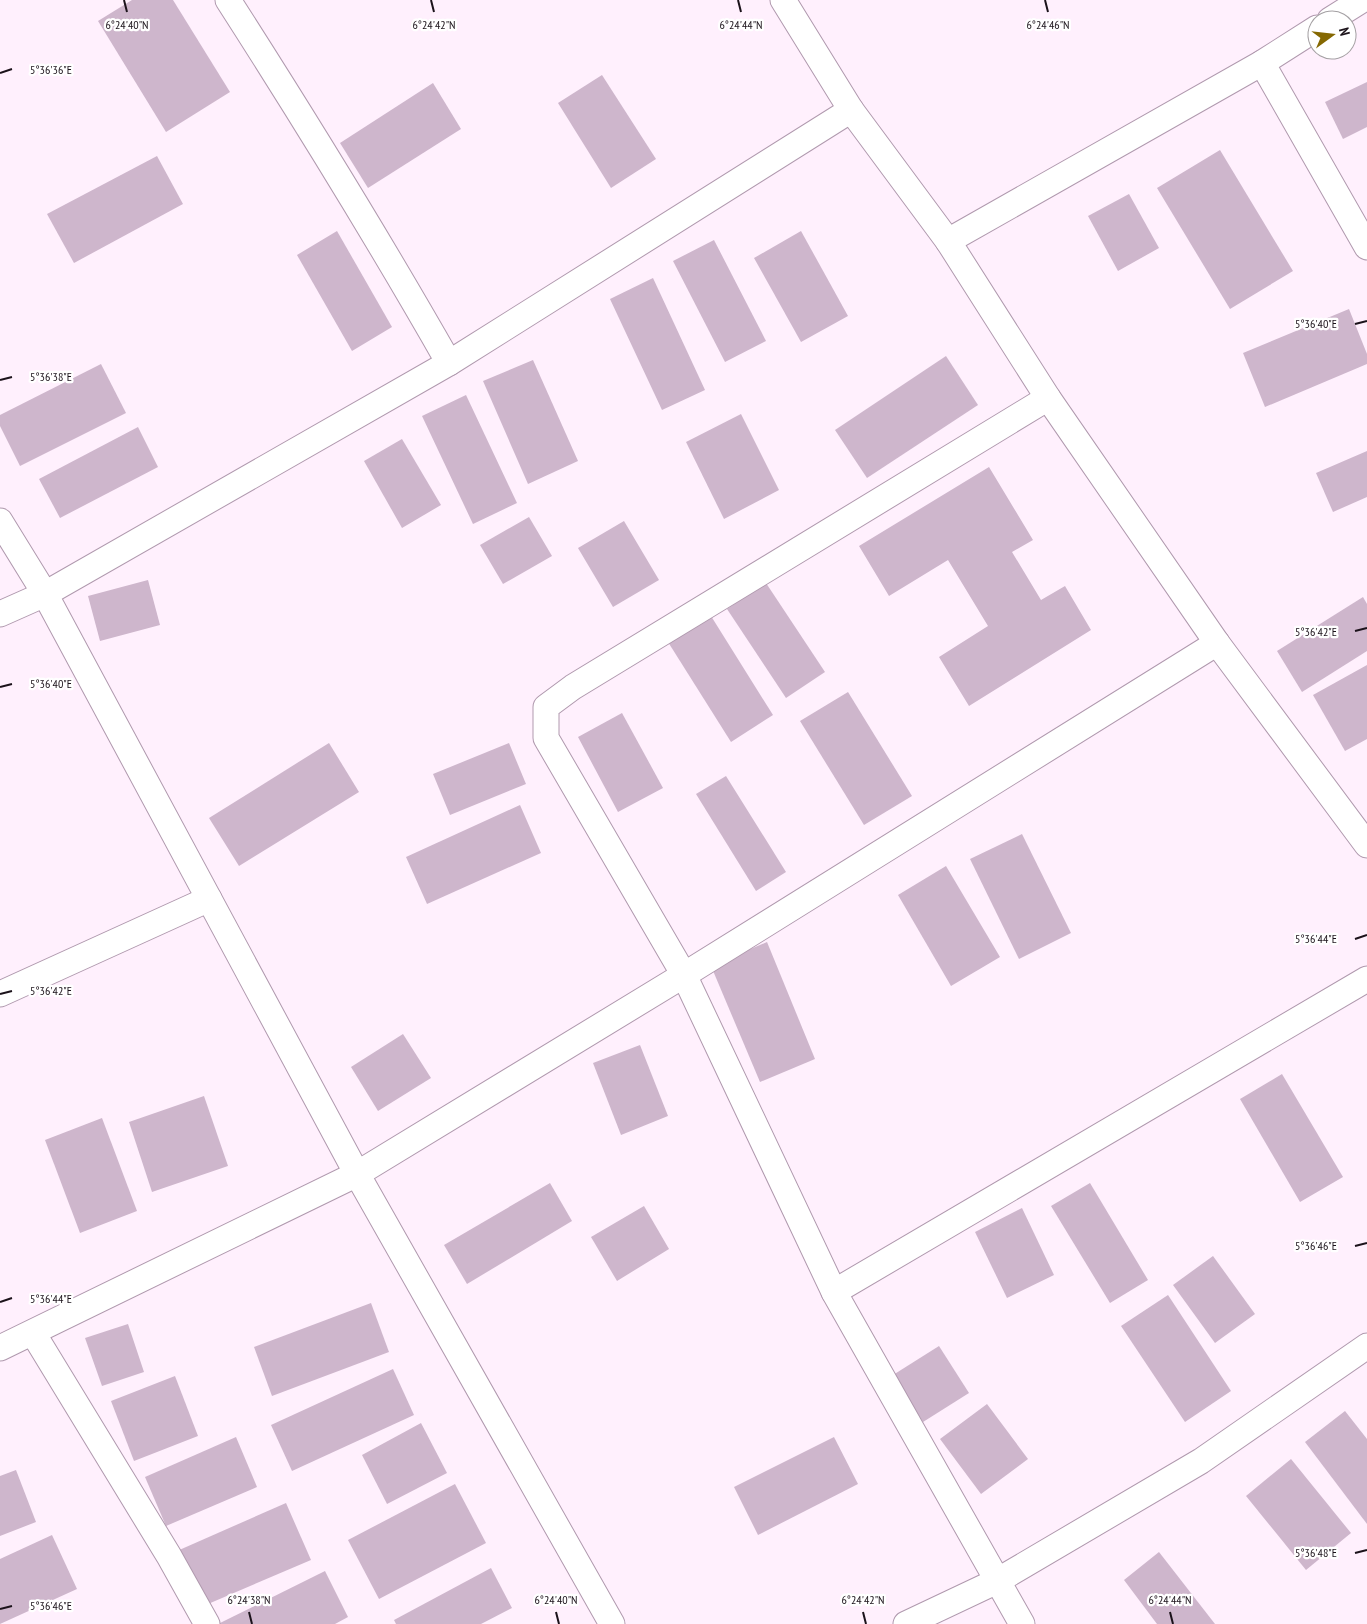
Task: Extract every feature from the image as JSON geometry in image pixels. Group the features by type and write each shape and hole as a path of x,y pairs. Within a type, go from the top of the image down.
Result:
{"street":[{"path":"228,0 307,124 449,363"},
{"path":"783,0 852,110 948,241 1048,398 1217,643 1367,845"},
{"path":"1346,10 1362,0"},
{"path":"948,241 1262,62 1307,34"},
{"path":"1262,62 1367,247"},
{"path":"0,614 45,594 449,363 852,110"},
{"path":"1022,1624 834,1292 684,975 546,738 546,707 573,687 1048,398"},
{"path":"0,521 45,594 357,1174 612,1624"},
{"path":"0,1348 357,1174 684,975 1217,643"},
{"path":"0,994 209,899"},
{"path":"834,1292 1367,979"},
{"path":"32,1332 169,1556 207,1624"},
{"path":"906,1624 997,1581 1201,1461 1367,1346"}],"building":[{"path":"132,0 173,0 230,92 166,132 98,21"},
{"path":"602,75 656,159 611,188 558,103"},
{"path":"1367,82 1367,127 1343,139 1325,102"},
{"path":"433,83 461,129 368,188 340,143"},
{"path":"1220,150 1293,271 1230,309 1157,188"},
{"path":"157,156 183,204 74,263 47,214"},
{"path":"1129,194 1159,248 1118,271 1088,216"},
{"path":"337,231 392,327 352,351 297,255"},
{"path":"801,231 848,316 801,342 754,258"},
{"path":"714,240 766,341 725,362 673,261"},
{"path":"653,278 705,390 662,410 610,299"},
{"path":"1349,309 1367,354 1367,364 1265,407 1243,353"},
{"path":"946,356 978,405 867,478 835,430"},
{"path":"533,360 578,461 528,484 483,381"},
{"path":"101,364 126,413 20,466 0,426 0,415"},
{"path":"466,395 517,503 473,524 422,416"},
{"path":"741,414 779,490 724,519 686,442"},
{"path":"138,427 158,467 60,518 39,479"},
{"path":"402,439 441,505 402,528 364,461"},
{"path":"1367,451 1367,497 1333,512 1316,473"},
{"path":"989,467 1033,540 1012,552 1041,600 1065,586 1091,630 969,706 939,657 988,626 948,560 889,596 859,546"},
{"path":"529,517 552,556 503,584 480,545"},
{"path":"624,521 659,580 613,607 578,548"},
{"path":"148,580 160,625 100,641 88,596"},
{"path":"766,583 825,672 786,698 727,609"},
{"path":"1363,597 1367,604 1367,651 1302,692 1277,651"},
{"path":"711,616 773,715 731,742 668,642"},
{"path":"1367,665 1367,739 1345,751 1313,695"},
{"path":"848,692 912,796 864,825 800,721"},
{"path":"622,713 663,788 618,812 578,737"},
{"path":"329,743 359,792 239,866 209,818"},
{"path":"509,743 526,784 450,815 433,774"},
{"path":"726,776 786,872 756,891 696,794"},
{"path":"520,805 541,853 427,904 406,857"},
{"path":"1022,834 1071,933 1019,959 970,859"},
{"path":"946,866 1000,957 951,986 898,895"},
{"path":"767,942 815,1059 760,1082 711,966"},
{"path":"403,1034 431,1078 378,1111 351,1067"},
{"path":"640,1045 668,1116 621,1135 593,1063"},
{"path":"1282,1074 1343,1177 1300,1202 1240,1099"},
{"path":"204,1096 228,1166 152,1192 129,1122"},
{"path":"102,1118 137,1211 80,1233 45,1140"},
{"path":"550,1183 572,1221 467,1284 444,1245"},
{"path":"1090,1183 1148,1280 1110,1303 1051,1206"},
{"path":"644,1206 669,1249 617,1281 591,1237"},
{"path":"1022,1208 1054,1275 1007,1298 975,1232"},
{"path":"1213,1256 1255,1314 1215,1343 1173,1285"},
{"path":"1168,1295 1231,1391 1185,1422 1121,1326"},
{"path":"371,1303 389,1352 272,1396 254,1347"},
{"path":"128,1324 144,1372 102,1386 85,1338"},
{"path":"939,1346 969,1393 923,1422 893,1375"},
{"path":"393,1369 414,1415 292,1471 271,1425"},
{"path":"175,1376 198,1436 134,1461 111,1401"},
{"path":"987,1404 1028,1459 981,1494 940,1439"},
{"path":"1345,1411 1367,1439 1367,1524 1305,1442"},
{"path":"421,1423 447,1473 387,1504 362,1455"},
{"path":"236,1437 257,1487 166,1526 145,1477"},
{"path":"834,1437 858,1484 758,1535 734,1487"},
{"path":"1291,1459 1351,1533 1306,1570 1246,1496"},
{"path":"16,1470 36,1522 0,1536 0,1476"},
{"path":"455,1484 486,1543 379,1599 348,1540"},
{"path":"286,1503 311,1560 201,1607 177,1551"},
{"path":"52,1535 77,1589 0,1624 0,1559"},
{"path":"1159,1552 1215,1624 1157,1624 1124,1580"},
{"path":"491,1568 512,1608 481,1624 396,1624 394,1620"},
{"path":"325,1571 348,1617 335,1624 218,1624"}]}
